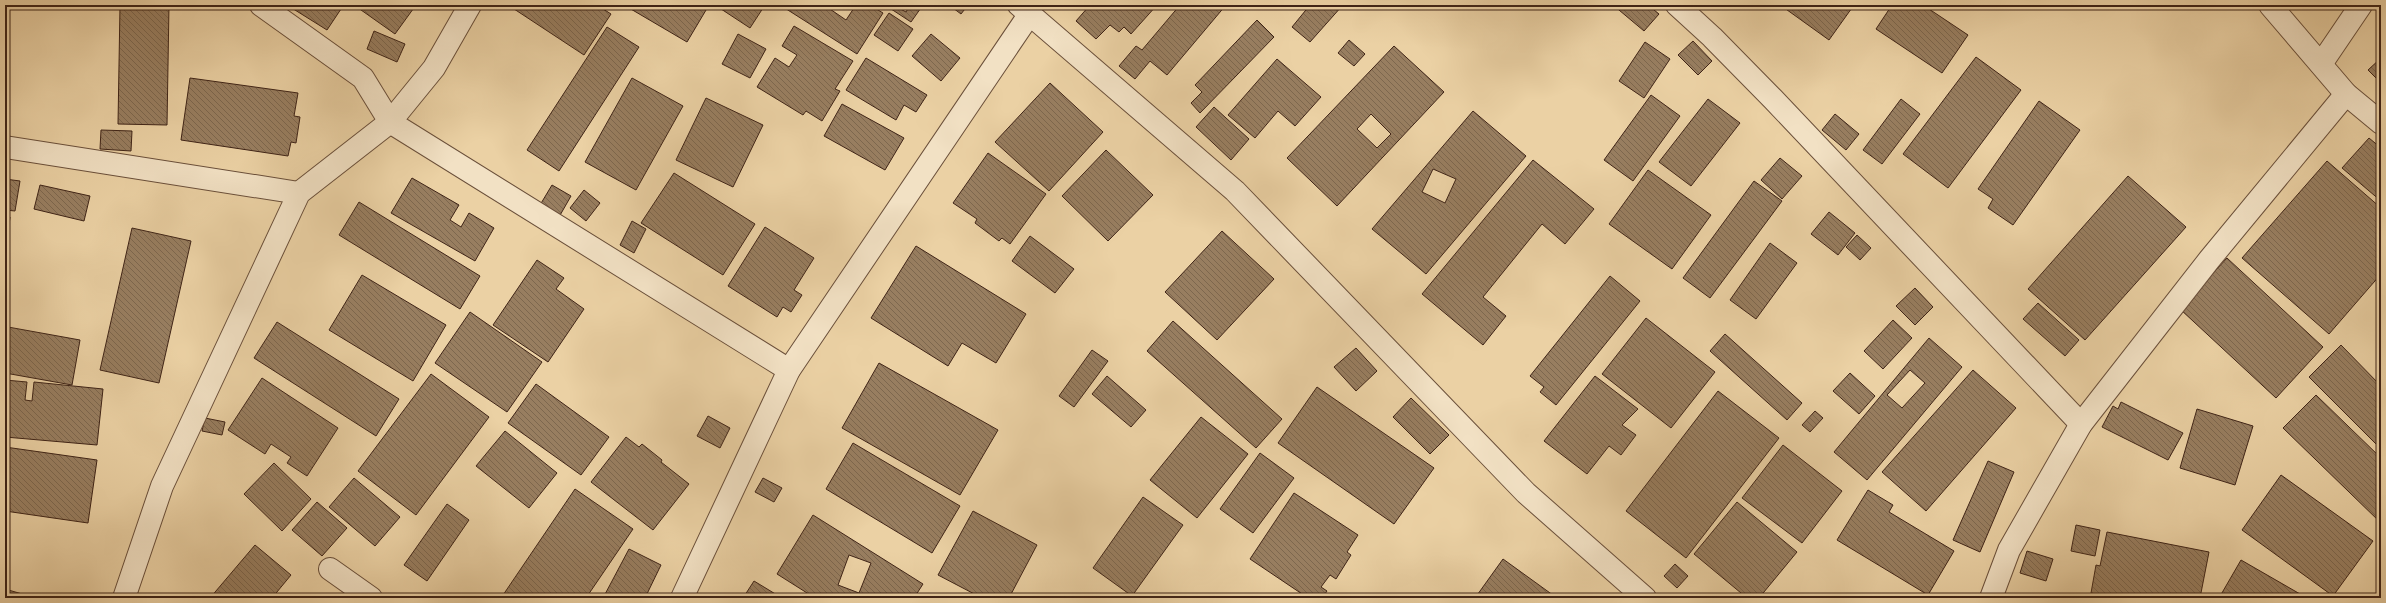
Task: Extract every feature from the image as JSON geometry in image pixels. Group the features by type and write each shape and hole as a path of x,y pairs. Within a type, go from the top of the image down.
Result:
{"street":[{"path":"262,5 363,78 390,122 789,370"},
{"path":"124,598 162,486 299,193 390,122 434,68 470,5"},
{"path":"1677,5 1712,37 1773,99 2081,424"},
{"path":"2270,5 2346,94 2381,123"},
{"path":"2320,64 2361,5"},
{"path":"682,598 789,370 1024,10 1235,191 1526,493 1645,598"},
{"path":"1991,598 2009,550 2081,424 2209,260 2346,94"},
{"path":"5,147 299,193"},
{"path":"330,569 371,598"}],"building":[{"path":"120,5 169,5 167,125 118,124"},
{"path":"287,5 342,5 343,6 327,30"},
{"path":"354,5 416,5 395,34"},
{"path":"508,5 597,5 611,14 584,55"},
{"path":"624,5 709,5 687,42"},
{"path":"715,5 765,5 750,28"},
{"path":"780,5 828,5 827,7 846,20 856,5 870,5 883,13 857,54"},
{"path":"885,5 893,5 906,12 910,5 923,5 911,22"},
{"path":"949,5 968,5 961,14"},
{"path":"1090,5 1157,5 1131,34 1124,27 1119,32 1110,25 1096,39 1076,21"},
{"path":"1180,5 1226,5 1167,75 1150,61 1135,79 1119,66 1136,46 1142,50"},
{"path":"1310,5 1342,6 1310,42 1292,27"},
{"path":"1613,5 1648,5 1659,14 1644,31"},
{"path":"1784,5 1854,5 1829,40 1783,7"},
{"path":"1892,5 1923,5 1968,35 1942,73 1876,29"},
{"path":"889,13 913,29 898,51 874,35"},
{"path":"1257,20 1274,37 1200,113 1191,103 1202,92 1195,85"},
{"path":"794,26 853,61 835,89 840,91 822,121 806,111 803,115 757,87 775,58 789,67 797,55 782,46"},
{"path":"607,27 639,47 559,171 527,150"},
{"path":"374,31 405,44 397,62 367,49"},
{"path":"738,34 766,49 750,78 722,64"},
{"path":"931,34 960,58 941,81 912,56"},
{"path":"1349,40 1365,54 1354,66 1338,53"},
{"path":"1693,41 1712,61 1698,75 1678,55"},
{"path":"1645,42 1670,59 1644,98 1619,81"},
{"path":"1394,46 1444,92 1337,206 1287,158","holes":["1371,114 1391,134 1377,148 1357,129"]},
{"path":"1976,57 2021,90 1948,188 1903,154"},
{"path":"866,58 927,95 916,112 904,105 896,120 846,90"},
{"path":"2381,58 2381,83 2368,70"},
{"path":"1277,59 1321,97 1295,126 1278,111 1255,138 1228,115"},
{"path":"190,78 298,93 294,116 300,117 296,143 291,142 288,156 181,140"},
{"path":"632,78 683,106 636,190 585,162"},
{"path":"1050,83 1103,132 1049,191 995,142"},
{"path":"1651,95 1680,116 1633,181 1604,160"},
{"path":"706,98 763,125 733,187 676,160"},
{"path":"1708,99 1740,123 1691,186 1659,162"},
{"path":"1901,99 1920,114 1882,164 1863,150"},
{"path":"2039,101 2080,130 2013,225 1988,208 1993,199 1978,189"},
{"path":"842,104 904,138 885,170 824,136"},
{"path":"1214,107 1249,139 1231,160 1196,127"},
{"path":"1473,111 1526,156 1426,274 1372,229","holes":["1433,169 1456,179 1445,203 1422,192"]},
{"path":"1835,114 1859,134 1846,150 1822,130"},
{"path":"101,130 132,131 131,151 100,149"},
{"path":"2369,138 2381,148 2381,201 2342,168"},
{"path":"1106,150 1153,195 1108,241 1062,196"},
{"path":"988,153 1046,194 1010,244 1002,238 999,241 975,223 977,219 953,203"},
{"path":"1780,158 1802,176 1782,199 1761,180"},
{"path":"1533,160 1594,209 1565,244 1542,224 1483,297 1506,316 1483,345 1422,294"},
{"path":"2327,161 2381,208 2381,274 2329,334 2242,258"},
{"path":"1648,170 1711,215 1672,269 1609,224"},
{"path":"674,173 755,224 723,275 641,223"},
{"path":"2128,176 2186,227 2085,340 2028,289"},
{"path":"412,178 459,205 450,220 461,227 469,213 494,228 475,261 391,213"},
{"path":"5,179 20,181 15,211 5,210"},
{"path":"1754,181 1782,201 1710,298 1683,278"},
{"path":"40,185 90,196 84,221 34,209"},
{"path":"552,185 571,196 559,217 540,205"},
{"path":"584,190 600,203 586,221 570,208"},
{"path":"359,202 480,276 460,309 339,235"},
{"path":"1829,212 1855,233 1838,255 1811,234"},
{"path":"5,217 10,217 5,260"},
{"path":"632,221 646,229 634,253 620,245"},
{"path":"765,227 814,258 794,290 802,295 791,312 783,307 777,317 728,286"},
{"path":"132,228 191,241 159,383 100,370"},
{"path":"1222,231 1274,279 1217,340 1165,292"},
{"path":"1857,235 1871,248 1860,260 1846,247"},
{"path":"1030,236 1074,269 1055,293 1012,261"},
{"path":"1770,243 1797,263 1756,319 1730,300"},
{"path":"916,246 1026,314 996,363 962,343 948,366 871,318"},
{"path":"2227,258 2323,347 2276,398 2180,309"},
{"path":"537,260 564,278 556,289 584,309 548,362 493,325"},
{"path":"362,275 446,325 413,381 329,330"},
{"path":"1610,276 1640,301 1556,405 1540,392 1544,387 1530,376"},
{"path":"1915,288 1933,307 1915,325 1896,306"},
{"path":"2038,303 2079,340 2065,356 2023,319"},
{"path":"470,312 542,362 507,412 435,363"},
{"path":"1646,318 1715,372 1671,428 1602,374"},
{"path":"1893,320 1912,338 1883,369 1864,351"},
{"path":"1173,321 1282,419 1256,448 1147,351"},
{"path":"277,322 399,399 376,436 254,358"},
{"path":"8,327 80,340 72,385 5,373 5,345"},
{"path":"1725,334 1802,403 1787,420 1710,351"},
{"path":"1929,338 1962,367 1867,480 1834,452","holes":["1910,370 1925,383 1902,408 1887,395"]},
{"path":"2341,345 2381,386 2381,449 2309,377"},
{"path":"1356,348 1377,371 1356,391 1334,367"},
{"path":"1092,350 1108,361 1074,407 1059,396"},
{"path":"879,363 998,430 960,495 842,428"},
{"path":"1973,370 2016,408 1926,511 1882,472"},
{"path":"1850,373 1875,396 1859,414 1833,391"},
{"path":"431,374 489,417 416,515 358,471"},
{"path":"1107,376 1146,410 1131,427 1092,394"},
{"path":"1595,376 1638,409 1622,425 1636,435 1621,455 1609,446 1587,474 1544,441"},
{"path":"262,378 338,428 307,476 287,463 291,457 271,444 265,454 228,430"},
{"path":"5,380 27,382 25,400 32,401 34,382 103,389 97,445 5,437"},
{"path":"536,384 609,437 581,475 508,423"},
{"path":"1317,387 1434,468 1394,524 1278,443"},
{"path":"1718,391 1779,438 1686,558 1626,511"},
{"path":"2316,395 2381,458 2381,523 2283,428"},
{"path":"1411,398 1449,435 1430,454 1393,417"},
{"path":"2121,402 2183,433 2168,460 2102,427 2113,406 2118,409"},
{"path":"2197,409 2253,426 2235,485 2180,468"},
{"path":"1815,411 1823,418 1810,432 1802,425"},
{"path":"708,416 730,428 720,448 697,436"},
{"path":"1201,417 1248,454 1197,518 1150,480"},
{"path":"205,418 225,422 222,435 202,431"},
{"path":"505,431 557,473 529,508 476,466"},
{"path":"626,437 639,447 642,444 662,460 661,462 689,484 653,530 591,482"},
{"path":"853,443 960,506 932,553 826,489"},
{"path":"1783,445 1842,491 1802,543 1742,498"},
{"path":"5,447 97,460 88,523 5,511"},
{"path":"1260,453 1294,478 1253,533 1220,509"},
{"path":"1988,461 2014,472 1980,552 1953,540"},
{"path":"274,463 311,499 282,531 244,494"},
{"path":"2281,475 2373,541 2333,596 2242,530"},
{"path":"354,478 400,517 375,546 329,507"},
{"path":"763,478 782,488 774,502 755,492"},
{"path":"575,489 633,529 586,598 501,598"},
{"path":"1868,490 1893,505 1889,512 1954,551 1928,595 1837,540"},
{"path":"1294,493 1358,535 1347,552 1351,555 1336,579 1330,575 1321,587 1327,591 1322,598 1308,598 1250,559"},
{"path":"1143,497 1183,525 1132,596 1093,568"},
{"path":"317,502 347,528 322,556 292,530"},
{"path":"1737,502 1797,552 1759,598 1747,598 1694,554"},
{"path":"447,504 469,520 427,581 404,565"},
{"path":"973,511 1037,545 1009,598 982,598 938,575"},
{"path":"813,515 923,584 914,598 815,598 777,574","holes":["849,555 871,563 859,593 838,585"]},
{"path":"2076,525 2100,530 2095,556 2071,551"},
{"path":"2107,532 2209,552 2200,598 2112,598 2091,593 2096,565 2100,566"},
{"path":"255,545 291,575 272,598 210,598"},
{"path":"629,549 661,565 645,598 603,598"},
{"path":"2027,551 2053,559 2046,581 2020,573"},
{"path":"1503,559 1557,598 1475,598"},
{"path":"2241,560 2307,598 2219,598"},
{"path":"1675,564 1688,576 1677,588 1664,576"},
{"path":"754,581 782,598 743,598"},
{"path":"5,589 36,598 5,598"}]}
